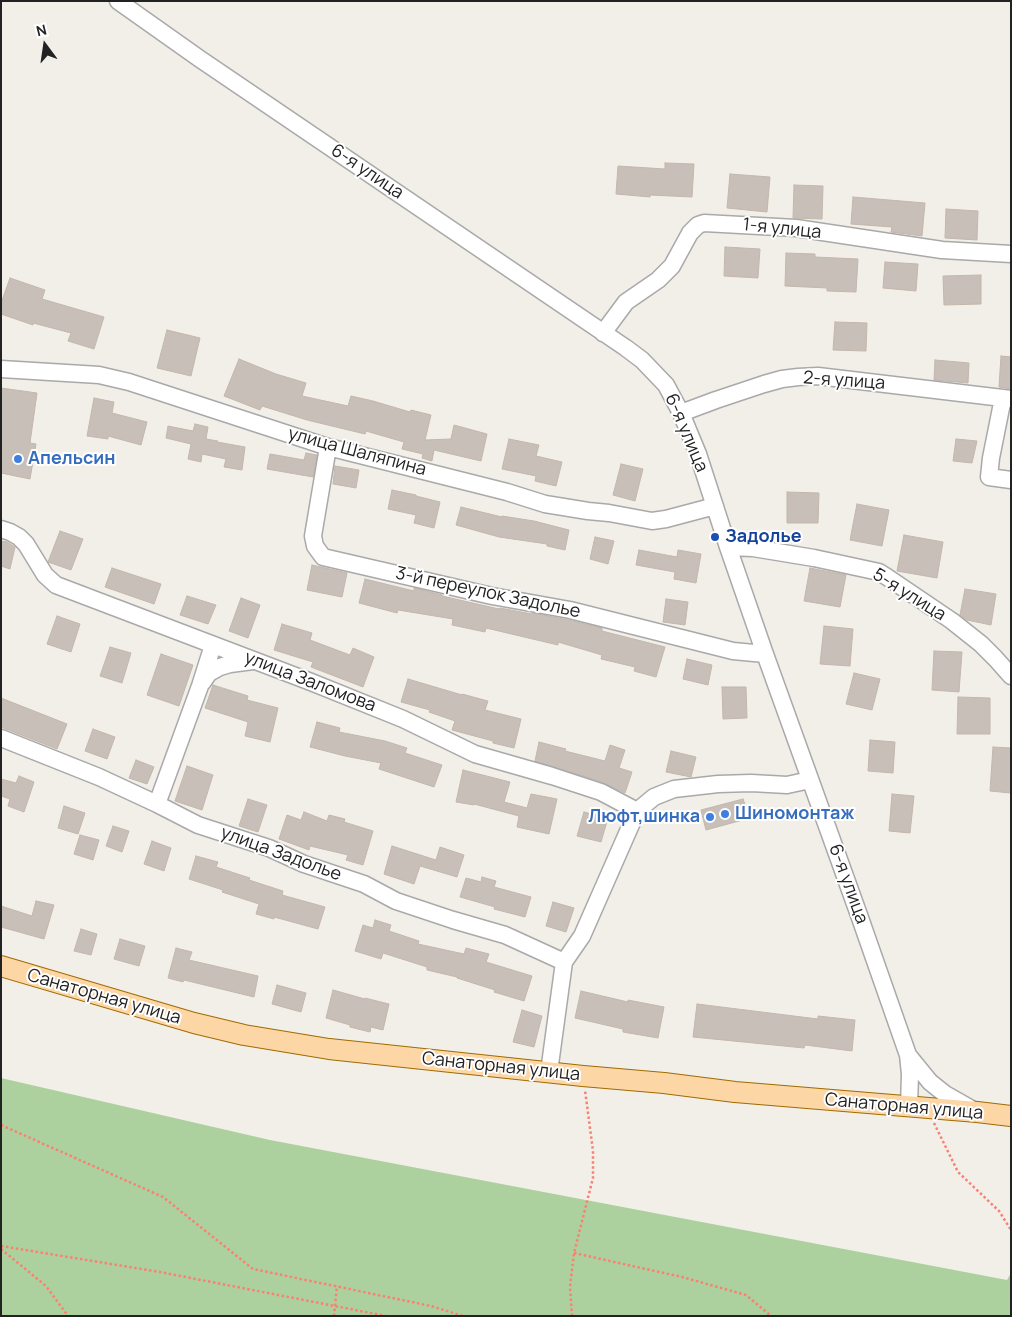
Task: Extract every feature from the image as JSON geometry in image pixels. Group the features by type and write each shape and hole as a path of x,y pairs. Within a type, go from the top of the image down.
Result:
{"main road":[{"name":"Санаторная улица","path":"1,966 194,1023 244,1035 329,1049 735,1092 1011,1116"}],"street":[{"name":"6-я улица","path":"118,1 216,70 642,360 666,385 681,413 698,454 765,654 860,915 908,1055"},
{"name":"1-я улица","path":"603,333 626,302 658,280 672,266 690,233 698,225 704,223 796,228 942,250 1011,254"},
{"name":"улица Шаляпина","path":"1,369 100,375 129,382 328,446 507,492 545,504 652,521 666,520 715,506"},
{"name":"2-я улица","path":"681,413 764,384 782,379 811,376 1007,399"},
{"path":"1007,399 991,458 989,477 1011,480"},
{"name":"3-й переулок Задолье","path":"328,446 313,536 315,546 323,557 492,596 570,610 733,651 765,654"},
{"name":"улица Заломова","path":"1,529 19,537 26,544 45,575 56,585 403,719 475,754 601,792 637,811"},
{"name":"5-я улица","path":"728,547 753,548 814,558 879,572 981,644 1011,676"},
{"path":"157,804 213,645"},
{"path":"200,686 209,673 220,667 255,661"},
{"name":"улица Задолье","path":"1,738 99,777 157,804 198,826 269,848 304,864 364,884 396,901 505,935 564,962"},
{"path":"549,1072 564,962 582,936 637,811 654,797 674,789 752,783 787,785 810,780"},
{"path":"908,1055 910,1074 918,1108"},
{"path":"908,1055 930,1082 945,1094 977,1112"}],"path":[{"path":"572,1316 570,1287 574,1254 593,1178 593,1151 583,1076"},
{"path":"918,1108 958,1172 999,1211 1011,1230"},
{"path":"1,1125 163,1197 253,1269 431,1306 463,1316"},
{"path":"1,1247 160,1272 386,1316"},
{"path":"1,1247 46,1286 68,1316"},
{"path":"574,1254 682,1277 746,1295 770,1316"},
{"path":"334,1316 338,1286"}],"green space":[{"path":"1,1078 270,1140 1007,1280 1011,1273 1011,1316 1,1316"}],"building":[{"path":"665,163 694,164 692,197 650,195 650,197 616,194 618,166 665,169"},
{"path":"730,174 770,177 767,212 727,208"},
{"path":"794,185 823,186 822,219 793,218"},
{"path":"853,197 925,203 922,236 891,232 892,227 851,224"},
{"path":"946,209 978,211 977,240 945,238"},
{"path":"725,247 760,249 758,278 724,276"},
{"path":"786,253 815,254 815,257 858,259 856,292 827,291 827,288 785,286"},
{"path":"885,262 918,264 916,291 883,288"},
{"path":"981,275 981,304 944,305 943,276"},
{"path":"10,278 45,290 42,299 104,317 94,349 68,341 71,333 33,323 33,325 1,314 1,303"},
{"path":"835,322 867,323 866,351 833,350"},
{"path":"167,330 200,338 191,376 157,368"},
{"path":"1001,356 1011,357 1011,389 999,387"},
{"path":"239,359 276,374 306,383 302,396 348,406 351,396 410,412 411,410 431,415 425,440 451,439 454,425 487,434 481,461 434,450 432,461 422,458 423,454 402,449 404,442 366,431 365,434 307,420 262,406 260,410 224,396"},
{"path":"935,360 969,363 968,383 934,380"},
{"path":"1,388 37,393 30,443 36,444 30,479 1,473"},
{"path":"94,398 114,402 112,413 147,422 141,445 108,436 108,439 87,436"},
{"path":"195,424 208,427 206,439 245,447 242,470 224,467 226,459 202,454 201,462 188,459 191,444 166,438 168,426 193,431"},
{"path":"509,439 539,445 536,456 562,462 556,486 535,481 536,476 502,469"},
{"path":"956,439 977,441 972,463 953,461"},
{"path":"306,453 317,455 313,477 267,469 270,454 304,460"},
{"path":"621,464 643,469 635,501 613,495"},
{"path":"335,466 359,470 356,488 333,484"},
{"path":"392,490 440,502 434,528 414,523 416,515 388,509"},
{"path":"787,492 819,493 818,523 787,523"},
{"path":"857,504 889,510 882,546 850,540"},
{"path":"461,507 502,517 534,521 569,530 565,550 547,546 547,544 499,537 456,525"},
{"path":"60,531 83,539 71,570 48,562"},
{"path":"904,535 943,542 937,578 897,571"},
{"path":"595,537 614,541 608,564 590,559"},
{"path":"1,541 15,547 10,569 1,566"},
{"path":"639,550 677,557 678,550 701,554 696,583 674,579 675,572 636,565"},
{"path":"312,565 347,573 342,597 307,590"},
{"path":"112,568 161,584 154,604 105,587"},
{"path":"810,568 846,575 840,607 804,601"},
{"path":"365,579 414,591 414,588 499,609 568,620 665,647 656,677 634,671 635,667 601,659 602,655 558,642 558,645 486,628 485,632 452,625 453,619 398,610 397,613 359,603"},
{"path":"965,589 996,594 991,625 967,620 960,615"},
{"path":"187,596 216,605 208,624 180,615"},
{"path":"241,598 260,605 248,638 229,631"},
{"path":"666,599 688,602 685,625 663,622"},
{"path":"57,616 80,624 71,652 47,644"},
{"path":"282,624 312,633 310,640 350,655 353,648 374,657 363,687 311,667 313,662 274,650"},
{"path":"824,626 853,629 850,666 820,664"},
{"path":"110,647 131,653 122,683 100,676"},
{"path":"934,651 962,652 959,692 932,690"},
{"path":"161,654 193,665 179,706 147,695"},
{"path":"687,659 712,665 708,685 683,679"},
{"path":"854,673 880,679 872,710 846,704"},
{"path":"408,679 488,701 485,710 521,719 514,748 452,730 455,721 429,712 430,710 401,702"},
{"path":"213,685 248,696 247,700 278,708 270,742 245,736 248,722 205,708"},
{"path":"722,687 746,687 747,718 723,719"},
{"path":"958,697 990,698 990,734 957,734"},
{"path":"1,698 67,724 57,749 1,727"},
{"path":"317,722 340,728 339,732 385,741 407,748 405,753 442,765 434,787 379,769 381,763 310,747"},
{"path":"93,729 115,737 107,759 85,751"},
{"path":"870,740 895,742 893,773 868,771"},
{"path":"539,742 605,761 610,745 625,750 619,768 632,772 625,793 599,781 535,761"},
{"path":"993,747 1011,748 1011,793 990,791"},
{"path":"671,751 696,757 691,777 666,772"},
{"path":"136,760 154,767 147,784 129,778"},
{"path":"187,766 213,775 202,810 175,801"},
{"path":"463,770 510,782 504,802 527,808 531,794 557,799 549,834 517,827 519,816 474,804 456,802"},
{"path":"19,776 34,782 24,812 8,806 10,799 1,796 1,779 16,783"},
{"path":"892,794 914,796 910,833 889,831"},
{"path":"248,799 267,805 258,832 239,826"},
{"name":"Шиномонтаж","path":"743,799 750,818 706,830 701,810"},
{"path":"64,806 85,813 78,834 58,828"},
{"path":"304,812 327,821 329,815 345,819 344,822 373,831 363,865 346,860 348,855 310,846 309,850 279,839 287,815 301,820"},
{"path":"584,812 608,818 601,842 577,836"},
{"path":"113,826 129,831 122,852 106,846"},
{"path":"80,835 99,840 93,860 74,854"},
{"path":"152,841 171,848 164,871 144,864"},
{"path":"392,846 436,860 440,847 464,855 457,877 420,866 414,884 384,874"},
{"path":"196,856 218,862 216,867 283,891 282,895 325,907 318,929 256,914 259,904 189,879"},
{"path":"482,877 496,881 494,887 531,897 525,917 460,897 466,878 481,882"},
{"path":"36,901 54,905 44,939 1,927 1,906 32,916"},
{"path":"553,902 574,908 566,932 546,926"},
{"path":"375,920 391,925 389,931 419,941 418,944 464,954 466,948 489,954 486,962 532,976 524,1001 494,992 495,990 457,977 427,970 427,967 383,953 381,959 355,951 363,925 373,928"},
{"path":"81,929 97,934 91,955 74,951"},
{"path":"120,939 145,946 139,966 114,959"},
{"path":"176,948 192,952 189,960 258,976 254,997 168,978"},
{"path":"277,985 306,993 301,1012 272,1004"},
{"path":"333,990 389,1004 383,1030 371,1027 370,1032 326,1018"},
{"path":"581,991 628,1002 628,1000 664,1007 658,1038 623,1032 623,1029 575,1018"},
{"path":"697,1004 818,1019 818,1016 855,1020 852,1051 805,1045 804,1048 693,1037"},
{"path":"522,1010 542,1016 534,1047 513,1042"}],"place":[{"name":"Апельсин","path":"18,459"},
{"name":"Задолье","path":"715,537"},
{"name":"Шиномонтаж","path":"725,814"},
{"name":"Люфт,шинка","path":"710,817"}]}
